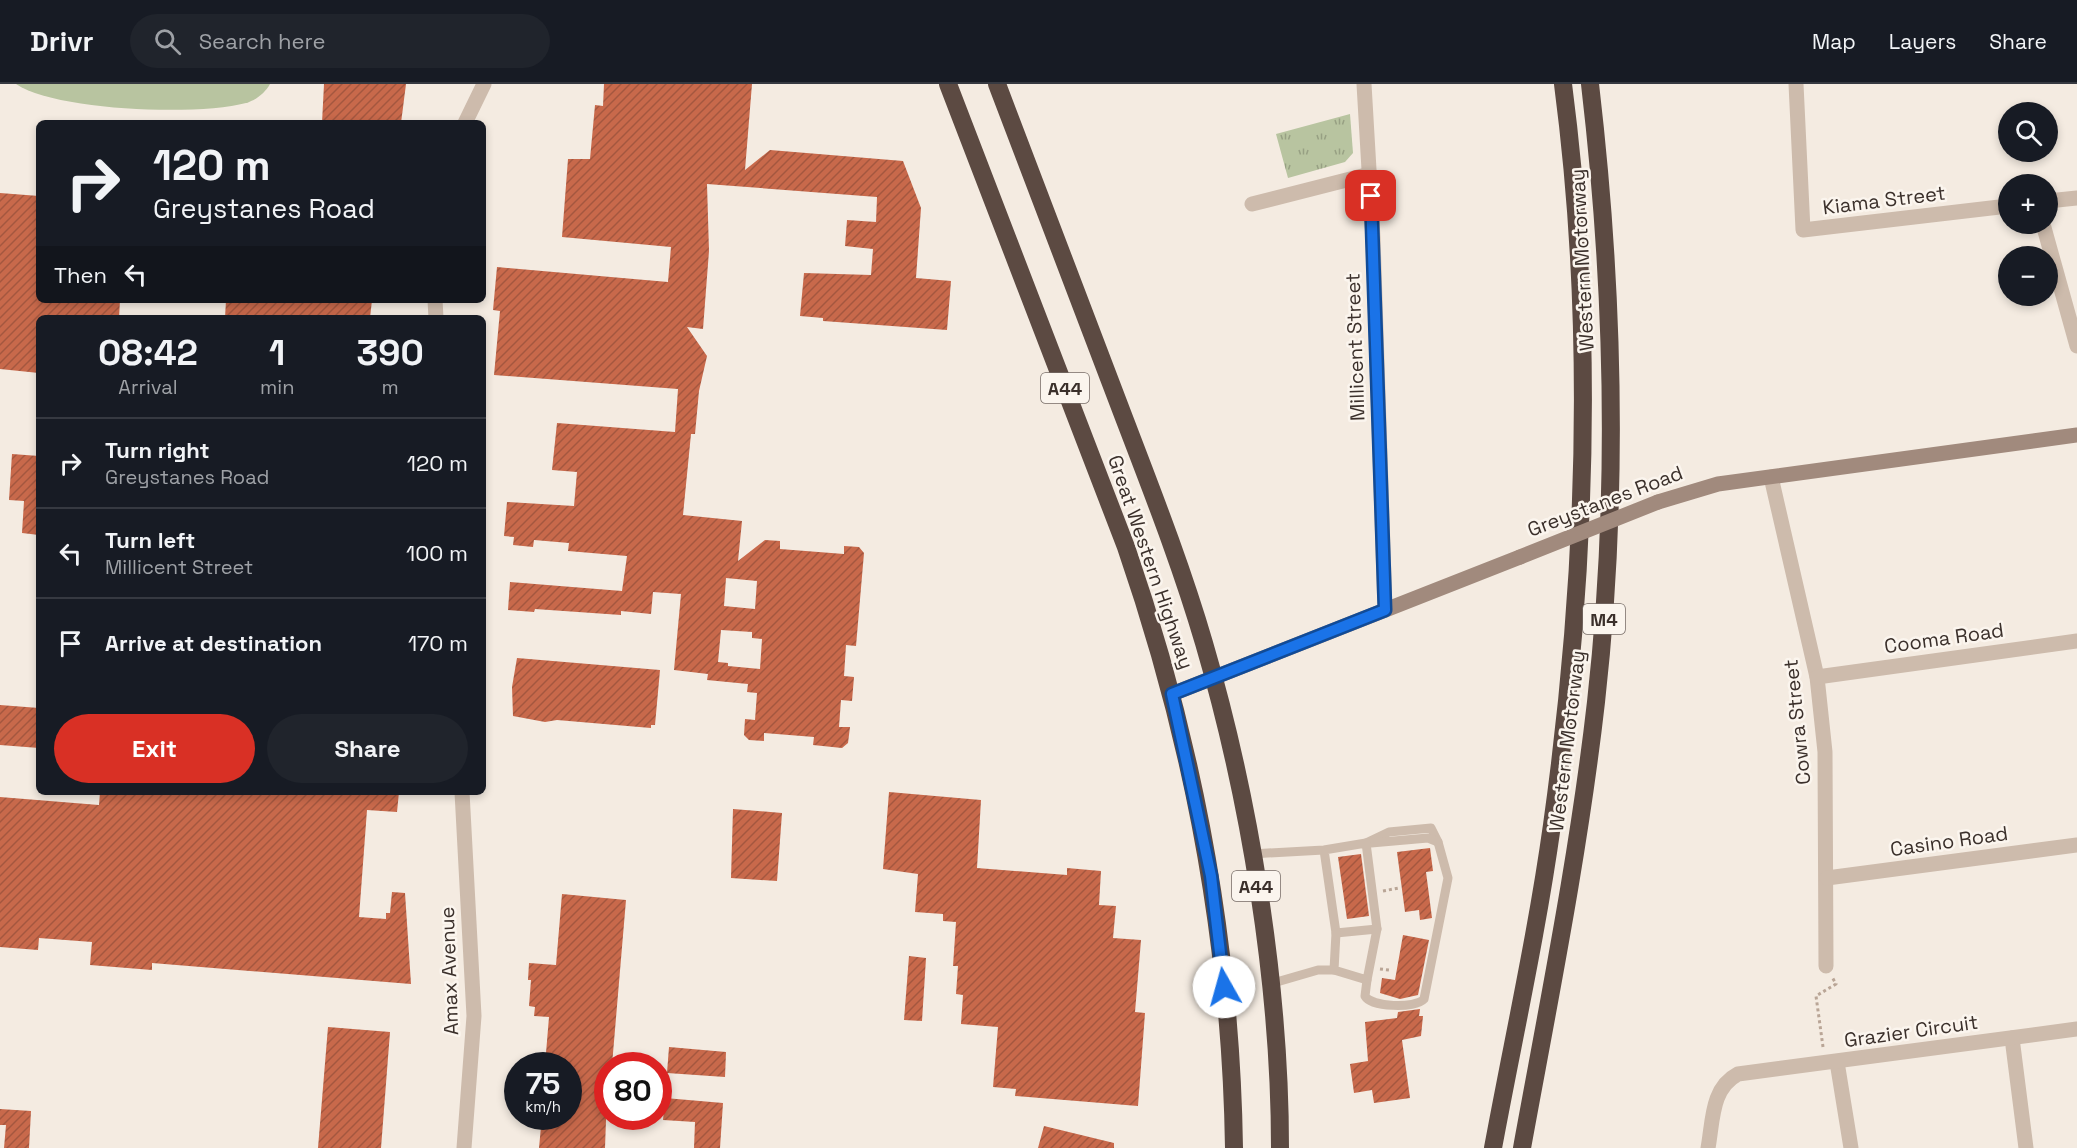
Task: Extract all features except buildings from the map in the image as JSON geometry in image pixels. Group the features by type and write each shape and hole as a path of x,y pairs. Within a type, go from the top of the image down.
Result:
{"highway":[{"name":"Great Western Highway","path":"948,84 1126,547 1172,694 1211,876 1227,1009 1234,1148"},
{"name":"Great Western Highway","path":"997,84 1155,499 1190,597 1213,678 1251,854 1270,984 1278,1053 1280,1148"},
{"name":"Western Motorway","path":"1493,1148 1552,828 1562,745 1575,594 1580,345 1572,171 1563,84"},
{"name":"Western Motorway","path":"1522,1148 1581,822 1596,700 1607,574 1611,423 1610,346 1604,227 1590,84"}],"main road":[{"name":"Greystanes Road","path":"1172,694 1658,502 1707,486 2077,435"}],"street":[{"path":"466,120 484,84"},
{"name":"Millicent Street","path":"1364,84 1370,174 1385,610"},
{"name":"Kiama Street","path":"1796,84 1803,230 1998,207"},
{"path":"1252,204 1370,174"},
{"path":"2058,200 2077,198"},
{"path":"2046,234 2077,346"},
{"name":"Cowra Street","path":"1771,477 1817,677 1825,752 1826,966"},
{"name":"Cooma Road","path":"1817,677 2077,641"},
{"name":"Amax Avenue","path":"462,795 474,1016 464,1148"},
{"name":"Casino Road","path":"1827,878 2077,845"},
{"name":"Grazier Circuit","path":"1851,1148 1831,1063 2077,1029"},
{"path":"2012,1038 2026,1148"},
{"path":"1708,1148 1719,1088 1728,1079 1738,1074 1831,1063"}],"lane":[{"path":"1251,854 1324,850 1366,843 1389,832 1428,827 1435,833 1448,878 1424,999 1418,1005 1372,1003 1365,996 1377,929 1366,843"},
{"path":"1324,850 1336,933 1334,970"},
{"path":"1336,933 1377,929"},
{"path":"1270,984 1318,970 1334,970 1367,980"}],"path":[{"path":"1826,966 1836,984 1816,996 1831,1063"}],"green space":[{"path":"16,84 270,84 260,96 246,103 224,107 163,110 128,109 62,100 35,93"},
{"path":"1350,114 1353,153 1345,162 1288,178 1276,134"}],"route":[{"path":"1224,987 1211,876 1172,694 1385,610 1371,196"}]}
